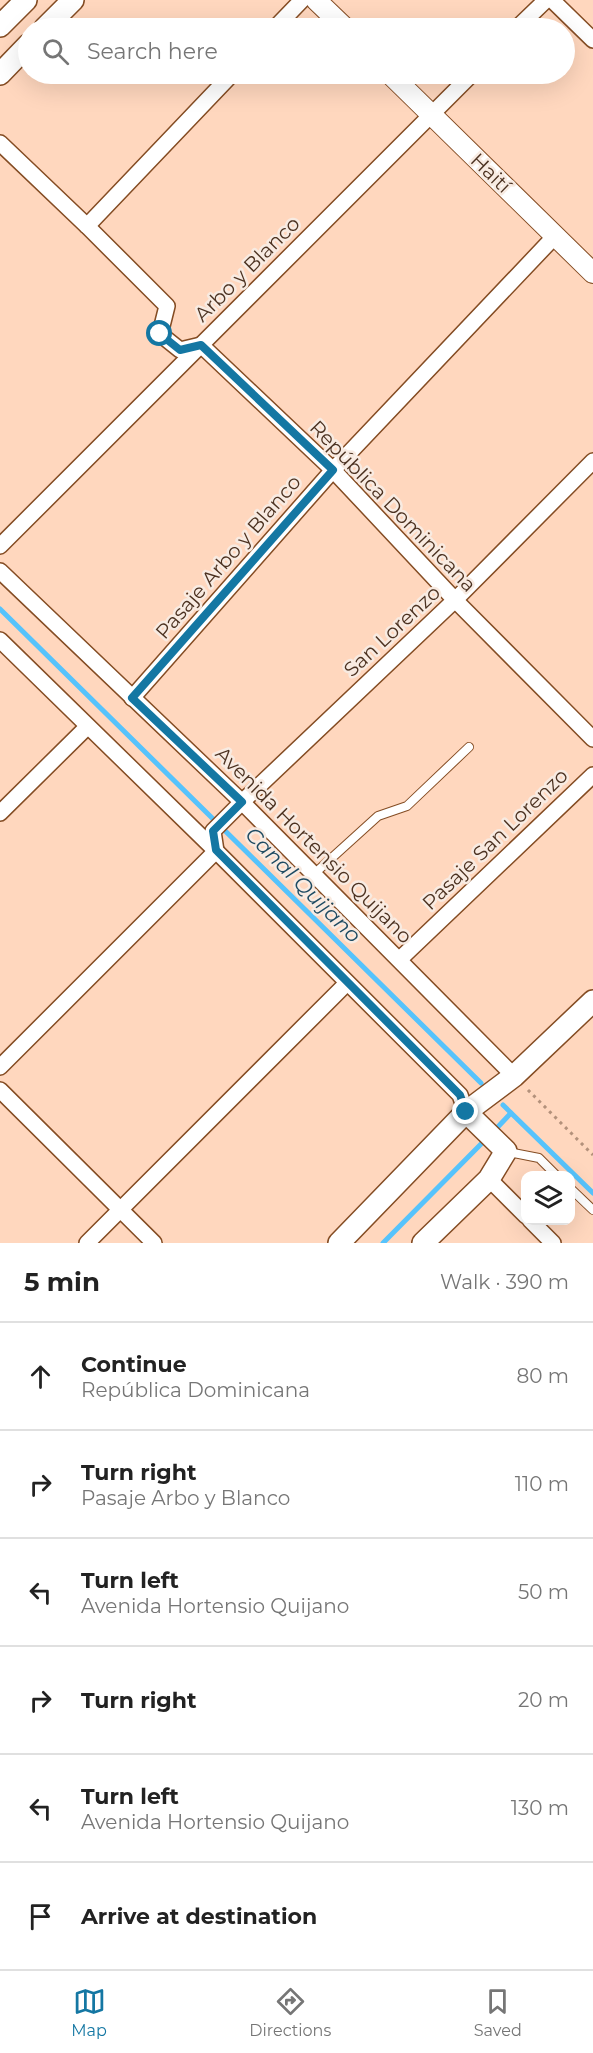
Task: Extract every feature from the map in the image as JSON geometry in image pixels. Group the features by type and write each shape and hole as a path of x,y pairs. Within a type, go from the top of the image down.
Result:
{"main road":[{"path":"0,26 26,0"},
{"path":"55,18 73,0"},
{"path":"0,74 18,55"},
{"path":"339,1243 466,1112 514,1076 593,1001"},
{"path":"423,1243 489,1179 506,1151 466,1112"}],"street":[{"path":"285,18 302,0"},
{"path":"316,0 335,18"},
{"path":"527,18 546,0"},
{"path":"552,0 570,18"},
{"path":"575,22 593,40"},
{"path":"87,226 222,84"},
{"name":"Haití","path":"400,84 593,273"},
{"name":"Arbo y Blanco","path":"0,546 462,84"},
{"path":"0,143 167,306 160,334 180,350 201,345"},
{"name":"Pasaje Arbo y Blanco","path":"132,698 333,470 555,236"},
{"name":"República Dominicana","path":"201,345 333,470 455,600 593,739"},
{"name":"San Lorenzo","path":"216,850 213,831 236,807 455,600 593,461"},
{"name":"Avenida Hortensio Quijano","path":"0,571 132,698 236,807 314,874 514,1076"},
{"path":"0,640 216,850 460,1095 466,1112"},
{"path":"0,813 87,727"},
{"name":"Pasaje San Lorenzo","path":"400,959 593,775"},
{"path":"0,1067 216,850"},
{"path":"87,1243 347,983"},
{"path":"0,1090 154,1243"},
{"path":"489,1179 521,1212"},
{"path":"534,1225 553,1243"}],"lane":[{"path":"314,874 378,816 407,806 469,747"},
{"path":"506,1151 539,1158 552,1171"},
{"path":"575,1193 593,1210"}],"path":[{"path":"514,1076 593,1155"}],"waterway":[{"name":"Canal Quijano","path":"0,609 481,1083"},
{"name":"Canal Quijano","path":"503,1105 593,1193"},
{"path":"494,1131 511,1113"},
{"path":"383,1243 487,1138"}],"route":[{"path":"160,334 180,350 201,345 333,470 132,698 242,802 213,831 216,850 460,1095 466,1112"}]}
